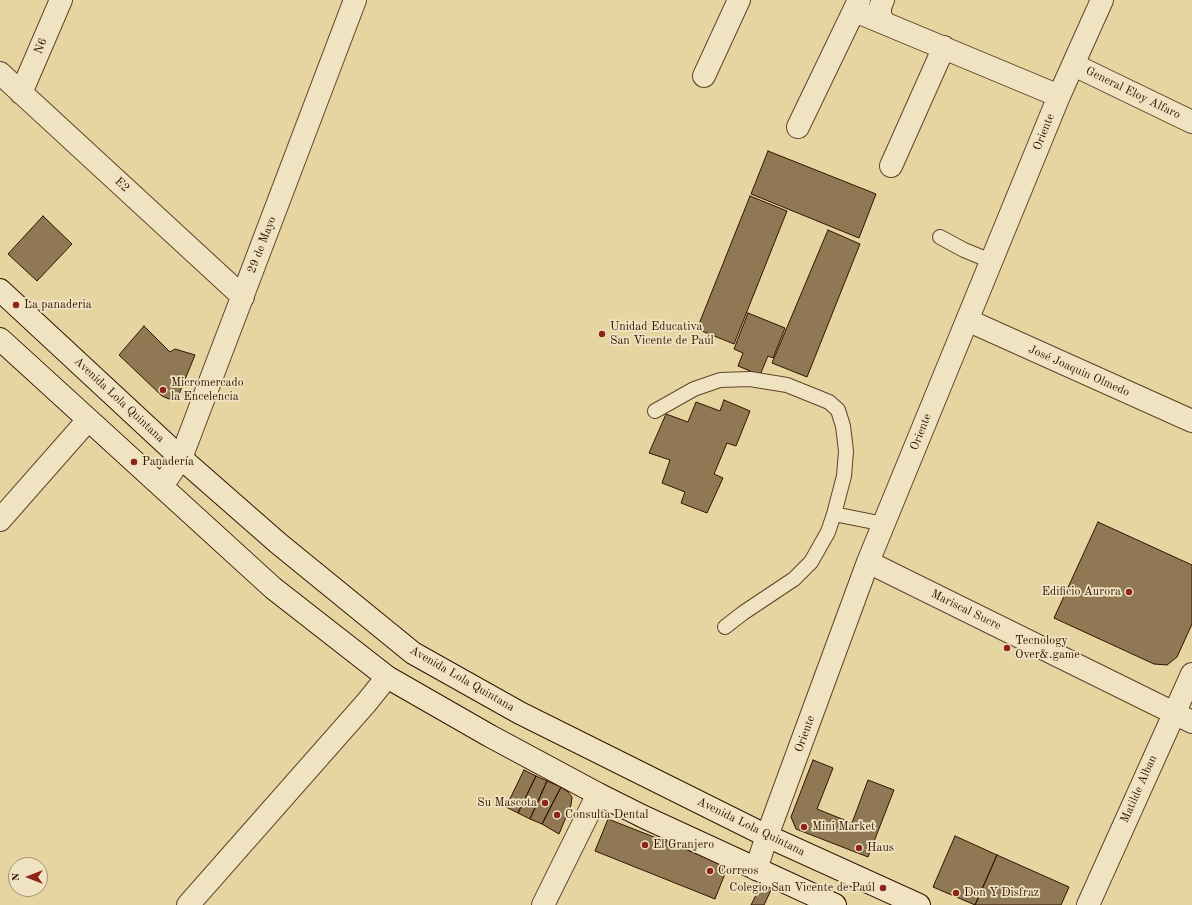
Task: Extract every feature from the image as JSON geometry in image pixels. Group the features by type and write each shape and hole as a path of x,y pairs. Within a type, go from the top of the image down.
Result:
{"street":[{"name":"N6","path":"22,93 60,0"},
{"name":"29 de Mayo","path":"162,486 181,458 355,0"},
{"path":"704,76 739,0"},
{"path":"883,0 880,7 880,14 883,22"},
{"name":"Oriente","path":"756,869 868,562 1059,96 1102,0"},
{"path":"798,127 857,5 883,22 1059,96"},
{"path":"891,166 944,48"},
{"name":"General Eloy Alfaro","path":"1074,65 1192,122"},
{"name":"E2","path":"0,73 243,297"},
{"name":"Avenida Lola Quintana","path":"0,290 181,458 278,543 414,653 520,713 767,836 919,905"},
{"name":"José Joaquin Olmedo","path":"967,320 1192,421"},
{"path":"0,339 273,588 386,677 490,736 598,794 644,817 834,905"},
{"path":"0,520 88,420"},
{"name":"Mariscal Sucre","path":"868,562 1183,717"},
{"name":"Matilde Alban","path":"1088,905 1183,717 1192,674"},
{"path":"188,905 362,708 386,677"},
{"path":"543,905 598,794"}],"lane":[{"path":"940,237 964,250 991,261"},
{"path":"655,411 694,389 720,380 750,379 787,385 829,402 838,410 846,451 844,476 828,532 810,562 794,579 743,613 725,627"},
{"path":"834,514 884,524"}],"building":[{"path":"768,151 876,194 859,238 751,194"},
{"path":"750,196 787,211 734,344 697,329"},
{"path":"43,216 72,244 37,281 8,254"},
{"path":"828,230 860,244 807,377 772,363"},
{"path":"748,313 785,328 773,358 768,356 760,375 738,366 743,353 734,349"},
{"path":"144,326 170,352 175,349 195,355 177,399 169,399 162,396 119,355"},
{"path":"724,400 750,411 736,446 727,443 714,474 723,478 707,513 681,503 685,492 662,483 670,460 649,453 666,414 688,422 696,402 720,411"},
{"name":"Edificio Aurora","path":"1098,522 1192,565 1192,624 1177,657 1167,665 1154,664 1054,618"},
{"path":"813,760 833,768 817,809 852,823 868,780 894,790 868,857 796,829 791,817"},
{"path":"524,770 536,776 518,813 506,807"},
{"path":"536,776 547,781 530,819 518,813"},
{"name":"Su Mascota","path":"547,781 561,787 542,824 530,819"},
{"name":"Consulta Dental","path":"561,787 572,797 571,805 559,834 542,824"},
{"path":"608,819 728,866 715,899 595,851"},
{"path":"955,836 997,855 975,905 933,887"},
{"path":"997,855 1069,887 1061,905 975,905"},
{"path":"763,881 773,886 764,905 751,905"}],"place":[{"name":"La panaderia","path":"16,305"},
{"name":"Unidad Educativa San Vicente de Paúl","path":"602,334"},
{"name":"Micromercado la Encelencia","path":"163,390"},
{"name":"Panadería","path":"134,462"},
{"name":"Edificio Aurora","path":"1129,592"},
{"name":"Tecnology Over&.game","path":"1007,648"},
{"name":"Su Mascota","path":"545,803"},
{"name":"Consulta Dental","path":"557,815"},
{"name":"Mini Market","path":"804,827"},
{"name":"El Granjero","path":"645,845"},
{"name":"Haus","path":"859,848"},
{"name":"Correos","path":"710,871"},
{"name":"Colegio San Vicente de Paúl","path":"883,888"},
{"name":"Don Y Disfraz","path":"956,893"}]}
